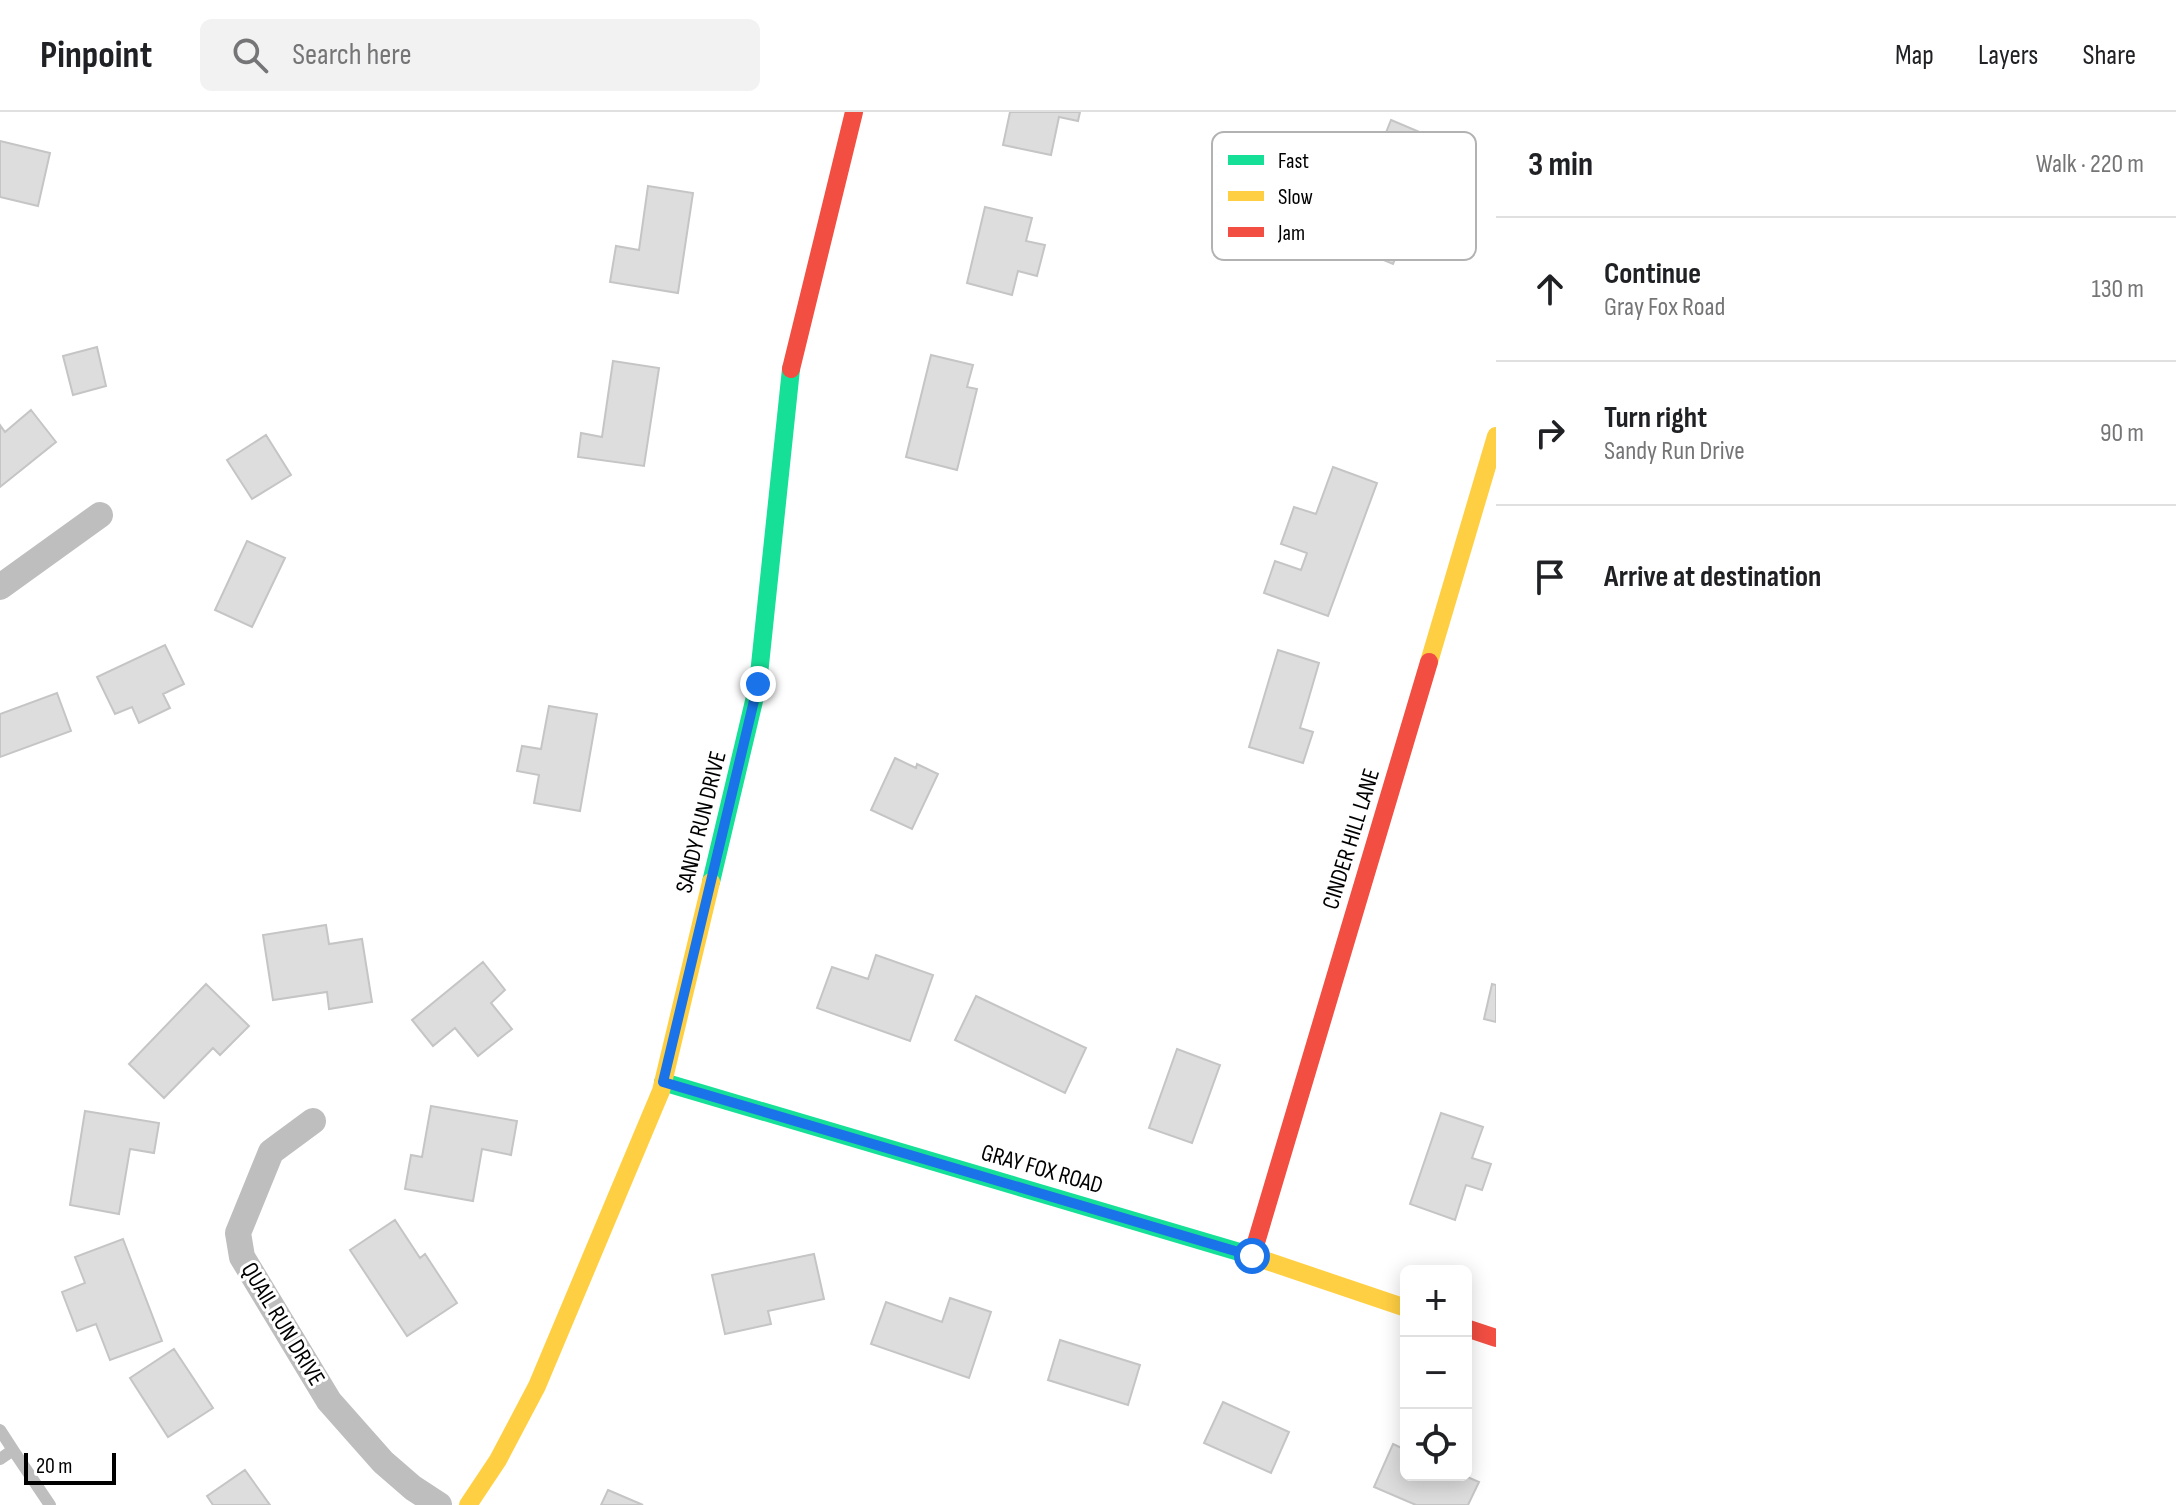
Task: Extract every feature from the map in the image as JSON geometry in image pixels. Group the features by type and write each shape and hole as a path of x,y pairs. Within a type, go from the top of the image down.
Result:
{"street":[{"name":"SANDY RUN DRIVE","path":"468,1505 498,1460 537,1386 663,1082 758,684 792,360 854,112"},
{"name":"CINDER HILL LANE","path":"1252,1256 1496,436"},
{"path":"0,587 100,515"},
{"name":"GRAY FOX ROAD","path":"663,1082 1252,1256 1400,1306"},
{"name":"QUAIL RUN DRIVE","path":"313,1121 271,1152 238,1233 242,1257 329,1401 383,1462 439,1505"},
{"path":"1472,1330 1496,1338"}],"lane":[{"path":"0,1430 50,1505"},
{"path":"0,1459 13,1450"}],"building":[{"path":"1010,112 1080,112 1078,121 1059,117 1051,155 1003,145"},
{"path":"1391,120 1420,132 1386,132"},
{"path":"0,141 50,153 38,206 0,197"},
{"path":"648,186 693,193 678,293 610,282 616,246 639,250"},
{"path":"985,207 1032,218 1026,241 1045,245 1037,276 1018,271 1012,295 967,283"},
{"path":"97,347 106,386 73,395 63,356"},
{"path":"931,355 973,365 967,387 977,389 957,470 906,457"},
{"path":"613,361 659,368 644,466 578,457 581,433 602,437"},
{"path":"31,410 56,442 0,487 0,425 5,432"},
{"path":"266,435 291,475 252,499 227,460"},
{"path":"1333,467 1377,483 1328,616 1264,593 1275,561 1301,570 1307,553 1281,544 1294,507 1316,514"},
{"path":"247,541 285,558 252,627 215,610"},
{"path":"165,645 184,684 163,694 170,708 139,723 132,707 115,714 97,677"},
{"path":"1278,650 1319,663 1300,728 1313,732 1303,763 1249,747"},
{"path":"57,693 71,731 0,757 0,714"},
{"path":"549,706 597,714 580,811 534,803 539,775 517,771 522,746 541,749"},
{"path":"895,758 938,774 912,829 871,810"},
{"path":"326,925 329,944 362,939 372,1002 329,1009 327,992 273,1000 263,935"},
{"path":"876,955 933,975 910,1041 817,1008 832,967 868,979"},
{"path":"483,962 505,990 491,1003 512,1029 478,1056 455,1028 433,1046 412,1020"},
{"path":"206,984 249,1026 220,1055 213,1048 164,1098 129,1064"},
{"path":"1492,984 1496,985 1496,1022 1484,1019"},
{"path":"976,996 1086,1048 1065,1093 955,1040"},
{"path":"1177,1049 1220,1065 1192,1143 1149,1128"},
{"path":"431,1106 517,1121 511,1155 482,1149 473,1201 405,1189 411,1155 422,1157"},
{"path":"85,1111 159,1123 154,1153 130,1149 119,1214 70,1205"},
{"path":"1441,1113 1483,1127 1472,1158 1491,1164 1482,1190 1466,1185 1455,1220 1410,1204"},
{"path":"395,1220 420,1258 425,1254 457,1303 407,1336 350,1250"},
{"path":"123,1239 162,1341 110,1360 96,1324 77,1331 62,1292 85,1283 75,1257"},
{"path":"814,1254 824,1299 768,1311 771,1324 725,1334 712,1275"},
{"path":"950,1298 991,1312 969,1378 871,1344 886,1302 942,1322"},
{"path":"1060,1340 1140,1365 1128,1405 1048,1380"},
{"path":"174,1349 213,1408 168,1437 130,1378"},
{"path":"1223,1402 1289,1432 1271,1473 1204,1443"},
{"path":"1393,1444 1400,1447 1400,1481 1472,1479 1479,1482 1468,1505 1416,1505 1374,1487"},
{"path":"245,1470 270,1505 213,1505 207,1496"},
{"path":"608,1490 643,1505 601,1505"}],"traffic: fast":[{"path":"711,882 758,684 791,369"},
{"path":"663,1082 1246,1254"}],"traffic: slow":[{"path":"1429,662 1496,436"},
{"path":"468,1505 498,1460 537,1386 661,1091 711,882"},
{"path":"1246,1254 1400,1306"}],"traffic: jam":[{"path":"791,369 854,112"},
{"path":"1252,1256 1429,662"},
{"path":"1472,1330 1496,1338"}],"route":[{"path":"758,684 663,1082 1252,1256"}]}
